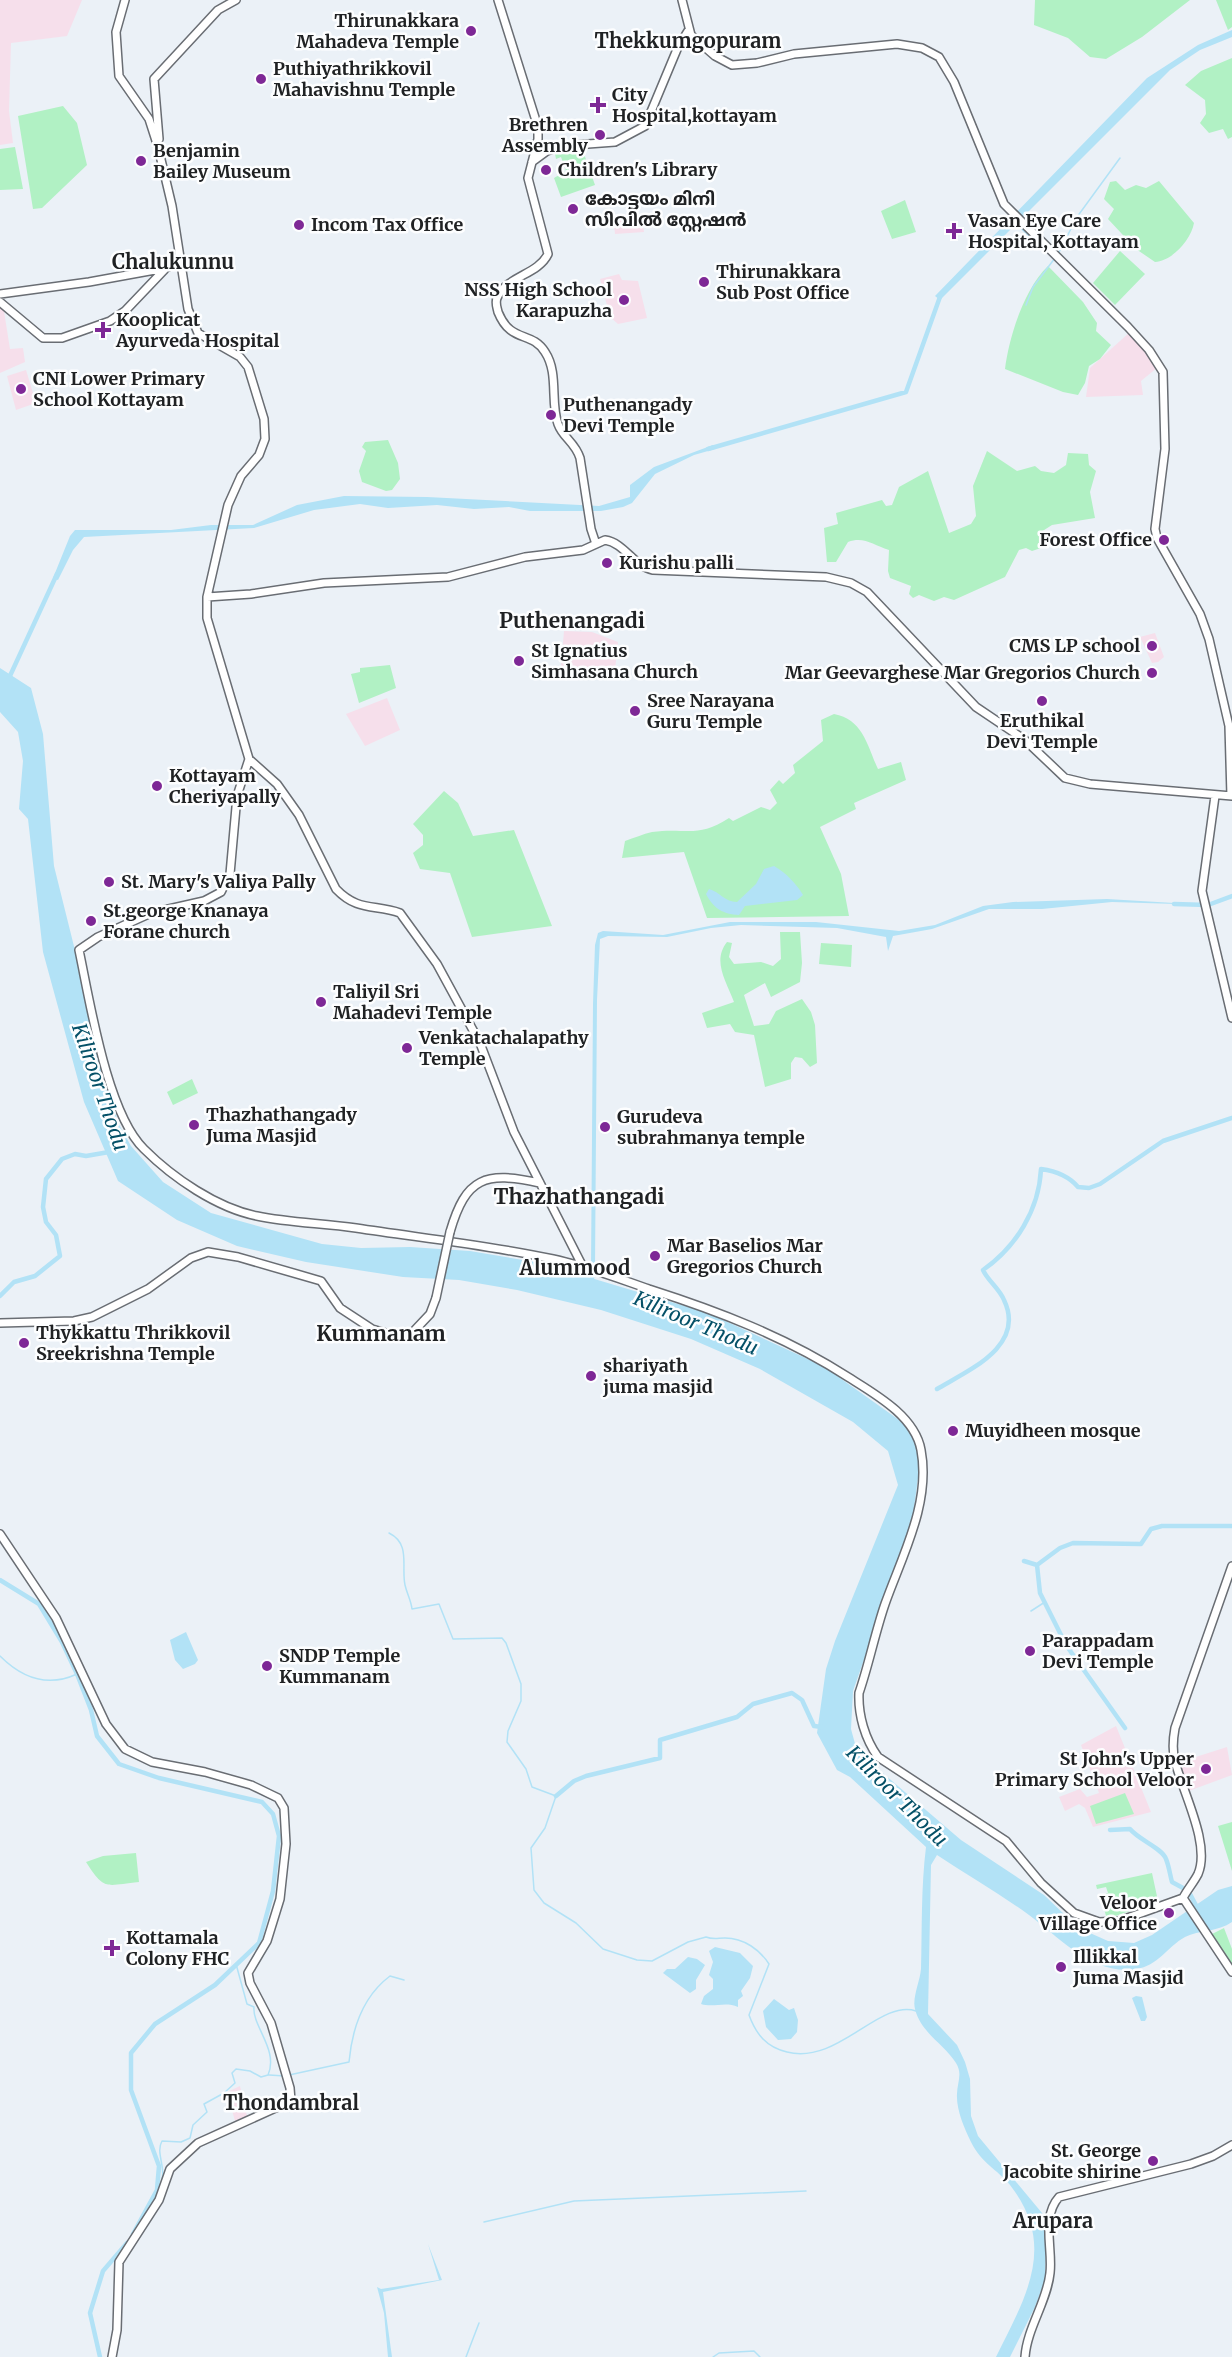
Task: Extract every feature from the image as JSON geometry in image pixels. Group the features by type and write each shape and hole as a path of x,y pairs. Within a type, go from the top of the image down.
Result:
{"main road":[{"path":"125,0 116,32 119,76 149,119 158,147 172,206 184,292 195,328 210,341 240,357 248,367 264,419 265,439 259,455 241,476 228,506 207,597 208,620 249,759 277,784 299,815 336,889 342,896 369,909 400,914 422,941 480,1043 503,1107 583,1267"},
{"path":"158,147 154,79 218,10 236,0"},
{"path":"498,0 537,125 538,139 528,178 548,254 541,264 506,287 497,299 496,307 507,329 538,344 548,358 557,420 561,432 577,448 588,513 596,544"},
{"path":"207,597 333,582 448,578 531,556 583,550 605,540 613,542 640,566 653,570 747,575 808,575 851,583 878,602 970,702 1025,740 1060,775 1080,783 1231,796 1229,726 1209,639 1200,614 1157,538 1155,529 1165,449 1163,372 1145,345 1057,255 1011,212 1000,196 954,82 936,55 915,46 897,44 794,54 736,66 727,64 715,56 688,31 681,0"},
{"path":"532,162 547,150 561,146 615,142 645,126 678,47 688,31"},
{"path":"0,294 89,282 166,268 179,262"},
{"path":"0,302 43,338 62,338 92,329 118,316 166,268"},
{"path":"249,759 237,796 230,874 221,892 204,901 151,913 98,937 79,950 114,1100 143,1149 169,1172 210,1198 256,1216 443,1240 556,1259 702,1305 814,1355 879,1396 907,1423 922,1452 921,1490 910,1541 885,1605 859,1693 860,1711 869,1746 878,1757 982,1823 1006,1841 1041,1883 1074,1913 1099,1922 1119,1921 1184,1900 1198,1874 1200,1862 1196,1827 1175,1761 1173,1745 1175,1728 1232,1566"},
{"path":"1215,796 1202,879 1204,905 1232,1018"},
{"path":"0,1323 74,1321 92,1317 148,1289 190,1258 208,1252 238,1257 321,1281 340,1308 372,1329 393,1335 413,1332 430,1314 436,1298 457,1208 465,1194 478,1183 502,1178 540,1183"},
{"path":"0,1534 56,1618 106,1724 125,1749 152,1762 251,1785 278,1798 284,1808 286,1844 280,1899 267,1941 248,1973 250,1983 271,2023 277,2050 287,2075 291,2101 198,2143 170,2169 159,2200 119,2262 117,2330 112,2357"},
{"path":"1184,1900 1232,1972"},
{"path":"1025,2357 1047,2292 1052,2254 1049,2215 1059,2198 1191,2164 1213,2156 1232,2145"}],"shaded area":[{"path":"0,0 82,0 67,36 11,43 9,111 13,143 0,145"},
{"path":"641,214 644,232 615,234 613,215"},
{"name":"NSS High School Karapuzha","path":"619,274 622,280 638,281 647,318 618,324 610,317 600,279"},
{"path":"3,305 10,349 23,348 25,362 0,373 0,306"},
{"path":"1130,332 1158,367 1141,381 1143,395 1086,397 1090,368"},
{"name":"CNI Lower Primary School Kottayam","path":"26,370 36,403 16,410 7,376"},
{"path":"564,631 592,632 618,642 615,670 561,666"},
{"name":"CMS LP school","path":"1155,633 1164,657 1152,663 1140,637"},
{"path":"387,698 400,730 365,746 346,714"},
{"path":"1116,1726 1151,1812 1093,1827 1085,1808 1079,1804 1065,1811 1059,1797 1080,1789 1087,1797 1099,1793 1081,1745"},
{"name":"St John's Upper Primary School Veloor","path":"1227,1747 1232,1775 1186,1792 1177,1763"},
{"path":"240,2086 247,2116 235,2121 227,2092"}],"green space":[{"path":"1035,0 1190,0 1142,37 1106,59 1090,57 1068,38 1034,25"},
{"path":"1216,0 1232,0 1232,27 1228,30"},
{"path":"1232,58 1232,137 1228,139 1223,129 1209,133 1200,123 1206,114 1205,100 1185,85 1201,71"},
{"path":"63,106 77,123 87,165 42,208 33,209 18,116"},
{"path":"15,147 23,189 0,190 0,149"},
{"path":"583,151 595,185 561,197 554,178 566,171 561,157 556,159 555,154"},
{"path":"1116,181 1125,190 1136,185 1146,188 1159,181 1194,223 1185,243 1174,254 1155,262 1136,249 1108,219 1114,209 1104,199 1110,182"},
{"path":"905,200 916,232 892,239 881,211"},
{"path":"1120,251 1145,274 1115,305 1093,283"},
{"path":"1048,266 1083,302 1097,323 1096,331 1111,345 1100,359 1089,366 1085,383 1078,395 1063,392 1005,369 1019,314 1032,287"},
{"path":"388,440 398,463 400,479 392,490 386,491 362,482 359,471 366,451 362,447 365,442"},
{"path":"987,451 1017,471 1035,466 1041,471 1054,473 1066,465 1068,453 1088,454 1089,465 1096,471 1090,492 1095,518 1052,525 1041,532 1041,548 1032,551 1026,548 1019,550 1005,577 954,600 944,597 934,601 919,595 913,598 909,594 911,586 890,578 889,550 868,542 854,540 848,542 836,562 827,562 824,528 838,524 836,513 882,500 886,506 892,505 899,487 928,471 949,533 971,524 976,516 973,486"},
{"path":"390,665 396,688 359,703 351,674 360,672 360,668"},
{"path":"834,714 844,717 858,728 878,769 901,762 906,780 854,803 856,809 820,827 841,874 849,916 707,918 684,852 622,858 625,841 645,834 700,830 729,818 733,821 761,807 770,810 777,803 770,790 779,780 783,784 795,773 793,765 823,741 821,720"},
{"path":"444,791 458,803 473,836 514,830 552,926 472,937 450,873 420,869 413,853 423,845 423,835 413,824"},
{"path":"780,932 800,932 802,963 800,982 771,997 765,983 744,995 754,1026 769,1024 776,1011 802,999 811,1012 815,1025 817,1063 810,1067 802,1058 795,1057 791,1063 791,1079 765,1087 754,1035 735,1032 730,1024 707,1028 702,1013 734,1002 724,979 721,964 721,956 727,942 732,943 729,957 734,964 761,962 773,966 781,959"},
{"path":"821,943 852,945 851,967 819,964"},
{"path":"192,1079 198,1093 173,1105 167,1092"},
{"path":"1125,1793 1134,1814 1096,1824 1090,1806"},
{"path":"1232,1822 1232,1871 1218,1826"},
{"path":"136,1853 139,1882 107,1884 98,1878 86,1862 103,1856"},
{"path":"1152,1873 1158,1901 1107,1919 1100,1896 1108,1893 1106,1887 1097,1889 1096,1885"},
{"path":"1224,1928 1232,1949 1232,1964 1212,1934"}],"water":[{"path":"1232,30 1232,37 1200,50 1170,70 940,300 935,296 1147,78 1198,45"},
{"path":"713,445 715,449 694,455 655,474 632,503 623,507 601,511 530,511 509,507 474,509 437,505 388,508 360,504 314,510 254,528 84,537 73,550 58,580 53,578 70,536 75,530 171,530 211,525 253,525 297,505 344,496 427,497 599,506 630,497 630,485 654,467"},
{"name":"Kiliroor Thodu","path":"0,668 31,688 43,734 54,866 118,1123 131,1146 163,1182 211,1213 322,1244 361,1248 410,1247 470,1251 541,1263 708,1313 823,1366 909,1427 920,1446 912,1523 853,1691 851,1729 857,1751 961,1840 1044,1895 1066,1916 1090,1933 1108,1941 1134,1943 1152,1935 1218,1890 1232,1886 1232,1922 1221,1928 1185,1937 1144,1967 1120,1970 1105,1967 1078,1953 1018,1907 937,1855 931,1865 928,2014 957,2045 965,2062 970,2079 971,2116 978,2136 1042,2213 1046,2239 1045,2280 1035,2307 1010,2357 996,2357 1026,2293 1032,2272 1034,2251 1032,2229 1024,2207 1010,2185 975,2150 963,2125 958,2106 958,2067 951,2056 927,2032 915,2009 921,1969 922,1892 926,1847 850,1777 837,1770 817,1733 826,1669 835,1641 898,1485 888,1451 853,1422 760,1369 691,1339 601,1310 517,1290 459,1280 403,1277 306,1262 237,1246 177,1220 118,1181 84,1102 43,952 28,819 19,809 23,761 18,732 0,712"},
{"path":"774,866 794,882 803,895 797,900 745,906 739,915 720,910 706,894 709,889 737,902 756,884 764,869"},
{"path":"1107,899 1208,905 1112,902 1042,909 989,909 932,929 893,936 888,951 886,937 837,928 741,925 711,928 667,937 608,936 600,939 597,1000 595,1269 591,1267 593,1004 595,945 598,933 603,931 663,935 730,922 816,922 899,931 935,925 983,906 1013,902"},
{"path":"186,1632 198,1660 195,1664 183,1669 175,1660 170,1640"},
{"path":"715,1947 740,1953 753,1966 750,1978 741,1991 743,1996 738,2000 738,2007 701,2004 704,1996 713,1989 713,1979 709,1975 713,1962 709,1951"},
{"path":"688,1957 697,1959 705,1965 696,1980 696,1989 690,1993 663,1973 667,1969 675,1969"},
{"path":"1142,1997 1147,2017 1145,2021 1141,2021 1132,1998"},
{"path":"774,1999 789,2010 794,2008 798,2020 797,2032 791,2039 778,2040 766,2027 763,2011"},
{"path":"428,2244 442,2280 383,2292 392,2357 388,2357 384,2313 377,2287 381,2289 439,2280"}],"waterway":[{"path":"1058,254 1077,217 1120,158"},
{"path":"1015,223 1054,258"},
{"path":"1026,305 1033,287 1055,258"},
{"path":"708,449 906,392 941,294"},
{"path":"9,678 57,574"},
{"path":"1174,904 1208,905 1232,896"},
{"path":"937,1389 991,1355 1007,1331 1009,1316 1004,1300 983,1270 1006,1250 1024,1226 1036,1199 1041,1169 1061,1174 1078,1187 1089,1188 1100,1184 1163,1141 1232,1118"},
{"name":"Kiliroor Thodu","path":"0,1296 14,1282 35,1276 60,1256 56,1235 46,1222 43,1207 46,1179 62,1159 75,1154 86,1156 109,1152"},
{"path":"592,1274 592,1283"},
{"path":"1024,1561 1037,1565 1060,1548 1073,1543 1141,1544 1151,1529 1162,1526 1232,1526"},
{"path":"389,1533 396,1538 403,1549 405,1585 412,1609 439,1604 453,1639 502,1638 506,1643 521,1684 521,1701 508,1731 507,1742 526,1769 532,1787 556,1796 545,1828 531,1848 534,1890 544,1903 576,1923 603,1949 637,1960 652,1961 688,1942 706,1937 739,1940 751,1946 769,1964 749,2015 763,2039 780,2050 806,2053 823,2049 840,2042 887,2014 902,2010 916,2011"},
{"path":"1037,1565 1040,1593 1066,1645 1125,1728"},
{"path":"0,1580 39,1604 62,1642 77,1674 91,1710 97,1736 119,1764 159,1778 262,1802 273,1814 279,1836 273,1891 259,1943 215,1985 155,2024 131,2053 131,2090 159,2166 157,2190 133,2234"},
{"path":"1031,1611 1045,1602"},
{"path":"0,1656 17,1670 36,1678 55,1680 77,1674"},
{"path":"556,1796 574,1781 586,1776 660,1758 660,1740 737,1717 753,1704 792,1693 802,1700 814,1726 822,1727"},
{"path":"1110,1830 1130,1829 1160,1851 1166,1859 1172,1882 1183,1888"},
{"path":"1190,1894 1198,1909"},
{"path":"157,2190 163,2177 160,2152 162,2141 181,2142 190,2138 193,2125 207,2112 204,2104 224,2093 235,2083 232,2073 236,2069 250,2071 261,2077 268,2075 270,2066 268,2048 254,2014 254,2007 247,2004 236,1964"},
{"path":"289,2075 349,2062 356,2026 372,1994 390,1976 404,1980"},
{"path":"269,2075 285,2076"},
{"path":"484,2222 574,2201 806,2191"},
{"path":"100,2357 90,2313 103,2271 127,2243"},
{"path":"466,2357 479,2323"},
{"path":"713,2357 719,2353 754,2351 760,2357"}],"place":[{"name":"Thirunakkara Mahadeva Temple","path":"471,31"},
{"name":"Puthiyathrikkovil Mahavishnu Temple","path":"261,79"},
{"name":"City Hospital,kottayam","path":"598,105"},
{"name":"Brethren Assembly","path":"600,135"},
{"name":"Benjamin Bailey Museum","path":"141,161"},
{"name":"Children's Library","path":"546,170"},
{"name":"കോട്ടയം മിനി സിവിൽ സ്റ്റേഷൻ","path":"573,209"},
{"name":"Incom Tax Office","path":"299,225"},
{"name":"Vasan Eye Care Hospital, Kottayam","path":"954,231"},
{"name":"Thirunakkara Sub Post Office","path":"704,282"},
{"name":"NSS High School Karapuzha","path":"624,300"},
{"name":"Kooplicat Ayurveda Hospital","path":"103,330"},
{"name":"CNI Lower Primary School Kottayam","path":"21,389"},
{"name":"Puthenangady Devi Temple","path":"551,415"},
{"name":"Forest Office","path":"1164,540"},
{"name":"Kurishu palli","path":"607,563"},
{"name":"CMS LP school","path":"1152,646"},
{"name":"St Ignatius Simhasana Church","path":"519,661"},
{"name":"Mar Geevarghese Mar Gregorios Church","path":"1152,673"},
{"name":"Eruthikal Devi Temple","path":"1042,701"},
{"name":"Sree Narayana Guru Temple","path":"635,711"},
{"name":"Kottayam Cheriyapally","path":"157,786"},
{"name":"St. Mary's Valiya Pally","path":"109,882"},
{"name":"St.george Knanaya Forane church","path":"91,921"},
{"name":"Taliyil Sri Mahadevi Temple","path":"321,1002"},
{"name":"Venkatachalapathy Temple","path":"407,1048"},
{"name":"Thazhathangady Juma Masjid","path":"194,1125"},
{"name":"Gurudeva subrahmanya temple","path":"605,1127"},
{"name":"Mar Baselios Mar Gregorios Church","path":"655,1256"},
{"name":"Thykkattu Thrikkovil Sreekrishna Temple","path":"24,1343"},
{"name":"shariyath juma masjid","path":"591,1376"},
{"name":"Muyidheen mosque","path":"953,1431"},
{"name":"Parappadam Devi Temple","path":"1030,1651"},
{"name":"SNDP Temple Kummanam","path":"267,1666"},
{"name":"St John's Upper Primary School Veloor","path":"1206,1769"},
{"name":"Veloor Village Office","path":"1169,1913"},
{"name":"Kottamala Colony FHC","path":"112,1948"},
{"name":"Illikkal Juma Masjid","path":"1061,1967"},
{"name":"St. George Jacobite shirine","path":"1153,2161"}],"district":[{"name":"Thekkumgopuram","path":"688,41"},
{"name":"Chalukunnu","path":"173,262"},
{"name":"Puthenangadi","path":"572,621"},
{"name":"Thazhathangadi","path":"579,1197"},
{"name":"Alummood","path":"575,1268"},
{"name":"Kummanam","path":"381,1334"},
{"name":"Thondambral","path":"291,2103"},
{"name":"Arupara","path":"1053,2221"}]}
